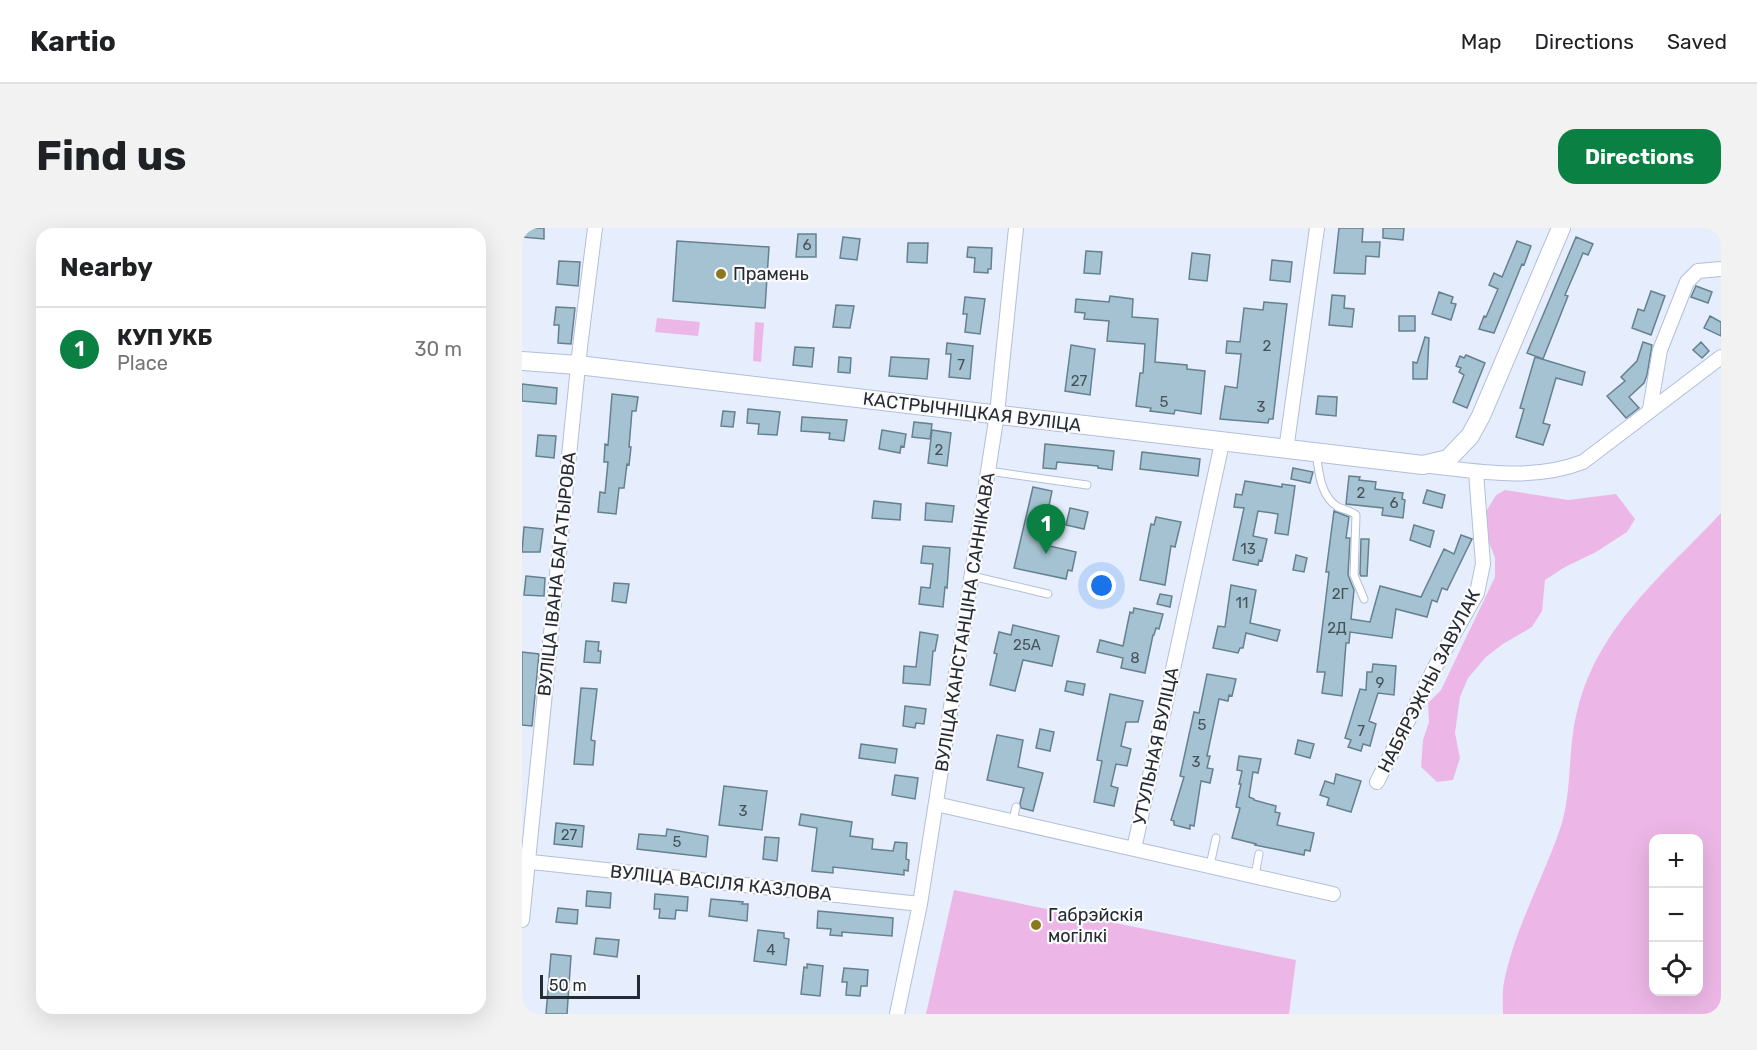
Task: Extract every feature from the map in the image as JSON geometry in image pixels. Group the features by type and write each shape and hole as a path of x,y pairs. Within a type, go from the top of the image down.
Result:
{"main road":[{"path":"1423,465 1448,459 1470,436 1481,416 1561,228"},
{"name":"КАСТРЫЧНІЦКАЯ ВУЛІЦА","path":"522,361 578,365 1423,465"}],"street":[{"name":"ВУЛІЦА ІВАНА БАГАТЫРОВА","path":"522,920 525,862 578,365 595,228"},
{"name":"ВУЛІЦА КАНСТАНЦІНА САННІКАВА","path":"897,1014 920,904 997,414 1016,228"},
{"path":"1286,450 1317,228"},
{"path":"1650,409 1660,350 1687,282 1698,271 1721,269"},
{"path":"1423,465 1476,472 1521,474 1572,466 1583,462 1721,357"},
{"name":"УТУЛЬНАЯ ВУЛІЦА","path":"1222,443 1134,849 1210,864 1333,894"},
{"name":"НАБЯРЭЖНЫ ЗАВУЛАК","path":"1377,782 1434,669 1477,593 1483,564 1476,472"},
{"path":"936,804 1014,814 1134,849"},
{"name":"ВУЛІЦА ВАСІЛЯ КАЗЛОВА","path":"525,862 920,904"}],"lane":[{"path":"1316,453 1323,489 1337,507 1356,515 1354,575 1364,599"},
{"path":"988,471 1087,485"},
{"path":"972,576 1048,594"},
{"path":"1210,864 1216,838"},
{"path":"1255,875 1259,854"}],"shaded area":[{"path":"657,318 700,322 698,336 655,332"},
{"path":"755,322 764,323 761,362 753,361"},
{"path":"1505,490 1568,500 1616,494 1635,519 1627,532 1545,580 1542,611 1532,627 1486,657 1468,678 1460,697 1455,733 1460,758 1453,780 1437,782 1421,767 1423,740 1429,722 1428,703 1441,690 1495,577 1495,558 1487,537 1487,510 1496,495"},
{"path":"1721,513 1721,1014 1503,1014 1503,986 1509,962 1564,814 1569,784 1572,738 1578,708 1588,678 1601,651 1618,626 1657,579"},
{"name":"Габрэйскія могілкі","path":"954,890 1296,960 1289,1014 926,1014"}],"building":[{"path":"522,228 544,228 544,239 522,237"},
{"path":"1339,228 1363,228 1362,242 1380,242 1379,257 1366,256 1365,274 1334,273"},
{"path":"1383,228 1404,228 1403,240 1383,238"},
{"path":"798,234 816,234 816,257 796,257"},
{"path":"843,237 860,239 857,260 840,258"},
{"path":"1576,237 1593,244 1588,255 1583,253 1565,295 1568,296 1543,359 1527,353"},
{"name":"Прамень","path":"677,241 769,247 765,308 673,301"},
{"path":"1517,241 1531,246 1524,265 1522,264 1494,333 1479,329 1498,289 1489,285 1494,273 1502,277"},
{"path":"908,243 928,243 927,263 907,262"},
{"path":"968,247 992,248 991,269 988,269 988,273 974,272 975,258 967,257"},
{"path":"1086,251 1102,252 1100,274 1084,273"},
{"path":"1192,253 1210,255 1207,281 1189,279"},
{"path":"1272,260 1292,262 1290,282 1270,280"},
{"path":"559,261 580,262 578,286 557,284"},
{"path":"1696,286 1712,292 1708,303 1691,297"},
{"path":"1651,291 1665,296 1651,335 1632,328 1638,309 1644,311"},
{"path":"1439,292 1453,297 1451,303 1456,304 1451,320 1432,314"},
{"path":"1332,295 1345,296 1344,308 1354,309 1352,327 1329,325"},
{"path":"1110,296 1133,299 1132,317 1158,319 1155,362 1187,365 1187,369 1205,371 1201,414 1175,410 1174,414 1150,411 1151,408 1136,406 1140,373 1143,373 1145,344 1107,341 1109,321 1084,319 1085,313 1075,312 1076,299 1109,302"},
{"path":"965,297 985,299 980,334 965,332 967,314 963,314"},
{"path":"1264,302 1287,304 1273,419 1269,419 1268,423 1220,419 1225,386 1237,388 1241,354 1226,353 1227,341 1240,342 1244,308 1263,310"},
{"path":"836,305 854,306 850,328 833,327"},
{"path":"556,307 575,308 571,344 558,343 559,325 554,325"},
{"path":"1399,316 1415,316 1415,331 1399,331"},
{"path":"1710,316 1721,322 1721,336 1704,328"},
{"path":"1425,337 1429,338 1427,379 1413,379 1413,362 1417,363"},
{"path":"1643,342 1652,345 1647,375 1644,383 1629,397 1639,408 1626,418 1607,396 1625,381 1621,377 1637,361"},
{"path":"1701,342 1709,351 1702,358 1693,350"},
{"path":"947,343 973,346 970,379 949,377 951,354 946,354"},
{"path":"1071,345 1095,349 1090,395 1065,391"},
{"path":"795,347 814,348 812,367 793,365"},
{"path":"1466,355 1485,363 1467,408 1453,402 1464,375 1459,372 1461,368 1456,366 1460,356 1464,358"},
{"path":"839,357 851,358 850,373 838,372"},
{"path":"891,357 929,359 927,379 889,376"},
{"path":"1535,357 1585,372 1582,385 1556,378 1543,423 1550,425 1543,445 1516,437 1524,409 1520,408"},
{"path":"522,384 557,388 556,404 522,401"},
{"path":"612,394 638,397 636,411 632,411 629,465 627,464 624,488 619,488 616,514 598,512 600,492 605,493 608,462 604,462 605,444 608,445"},
{"path":"1318,396 1337,397 1336,416 1316,414"},
{"path":"748,409 780,412 777,435 758,434 759,424 747,423"},
{"path":"723,411 735,412 733,427 721,426"},
{"path":"802,417 847,420 844,441 829,439 830,433 801,431"},
{"path":"914,422 932,424 930,439 912,437"},
{"path":"882,430 906,434 904,447 901,446 900,453 879,449"},
{"path":"932,430 951,433 947,466 928,463"},
{"path":"538,435 556,436 554,458 536,456"},
{"path":"1045,444 1114,451 1112,470 1098,468 1098,466 1057,462 1056,469 1043,468"},
{"path":"1142,452 1200,459 1198,476 1140,469"},
{"path":"1293,468 1313,472 1310,483 1291,479"},
{"path":"1349,476 1376,482 1375,489 1403,493 1402,499 1405,500 1403,518 1382,515 1383,508 1346,504"},
{"path":"1245,481 1282,487 1282,484 1295,486 1288,535 1275,533 1278,514 1258,511 1253,536 1267,539 1262,561 1259,560 1258,565 1233,560 1244,508 1234,507 1236,494 1242,495"},
{"path":"1033,487 1052,491 1041,544 1076,552 1072,571 1068,570 1066,579 1014,568"},
{"path":"1427,490 1445,495 1442,508 1423,503"},
{"path":"874,501 901,504 900,520 872,518"},
{"path":"926,503 954,506 952,522 925,520"},
{"path":"1070,508 1088,512 1084,529 1066,525"},
{"path":"1334,511 1349,517 1346,538 1350,538 1348,575 1354,590 1351,619 1370,622 1380,586 1421,597 1444,549 1454,554 1461,535 1472,539 1447,590 1442,588 1437,602 1432,600 1427,617 1396,609 1392,638 1350,632 1349,643 1346,643 1342,696 1322,693 1325,672 1317,672"},
{"path":"1156,517 1181,522 1175,547 1171,546 1165,585 1140,580 1151,524 1154,525"},
{"path":"1414,525 1434,531 1430,547 1410,540"},
{"path":"524,527 543,529 540,552 522,552"},
{"path":"1361,539 1369,539 1367,576 1360,574"},
{"path":"923,546 950,548 943,607 919,604 921,587 930,588 933,564 921,563"},
{"path":"1296,555 1307,558 1304,572 1293,570"},
{"path":"526,576 545,578 544,596 524,595"},
{"path":"614,583 629,584 626,603 612,601"},
{"path":"1231,585 1256,590 1250,623 1280,630 1277,641 1246,633 1243,648 1240,648 1238,653 1213,648 1218,626 1225,627"},
{"path":"1160,594 1172,596 1170,607 1157,604"},
{"path":"1134,608 1163,614 1159,629 1156,628 1153,635 1145,673 1121,668 1123,658 1097,652 1100,640 1123,646 1130,612 1133,613"},
{"path":"1013,625 1059,636 1052,666 1023,660 1015,691 990,685 999,632 1011,635"},
{"path":"920,632 938,635 935,651 933,651 930,685 903,683 904,666 916,667"},
{"path":"586,641 599,642 600,663 584,662"},
{"path":"522,652 539,654 532,726 522,725"},
{"path":"1373,664 1396,666 1394,695 1378,693 1369,721 1376,724 1370,746 1363,744 1361,751 1348,747 1351,740 1345,738 1360,689 1366,690 1367,672 1372,672"},
{"path":"1207,674 1236,679 1232,696 1229,695 1228,701 1219,699 1207,756 1210,756 1207,768 1213,769 1210,783 1201,781 1194,826 1190,825 1190,829 1174,825 1174,821 1171,820 1184,777 1180,776 1194,712 1199,713"},
{"path":"1067,681 1085,684 1083,695 1065,691"},
{"path":"581,688 597,689 591,740 595,741 593,765 574,764"},
{"path":"1110,694 1143,701 1138,722 1126,722 1121,746 1131,749 1127,766 1116,764 1111,786 1118,788 1114,806 1094,802 1102,761 1097,760"},
{"path":"905,706 926,709 924,724 916,723 915,728 903,726"},
{"path":"1040,729 1054,732 1050,751 1036,748"},
{"path":"997,735 1023,740 1018,767 1043,773 1033,811 1021,808 1024,788 987,780"},
{"path":"1298,740 1314,744 1310,758 1295,754"},
{"path":"861,744 897,749 895,763 859,758"},
{"path":"1239,756 1261,759 1258,773 1253,772 1249,797 1276,806 1275,812 1280,813 1277,825 1314,833 1310,851 1305,850 1304,855 1232,838 1240,808 1236,807 1242,771 1237,770"},
{"path":"1336,774 1361,781 1351,812 1327,805 1329,798 1320,795 1325,781 1334,784"},
{"path":"895,775 918,778 915,799 892,795"},
{"path":"724,786 767,791 762,830 719,825"},
{"path":"801,814 852,822 850,836 873,839 872,849 893,851 895,842 907,843 908,871 904,870 904,875 833,867 833,873 812,871 817,828 799,825"},
{"path":"556,823 584,826 582,847 554,844"},
{"path":"667,829 708,836 706,857 637,849 639,834 666,836"},
{"path":"765,837 779,838 777,861 763,859"},
{"path":"587,891 611,893 610,908 586,906"},
{"path":"655,894 688,897 687,911 676,910 675,919 659,918 660,909 654,909"},
{"path":"711,899 748,904 747,921 709,916"},
{"path":"558,908 578,910 577,924 556,922"},
{"path":"818,911 893,918 892,936 842,932 842,936 830,935 831,929 817,928"},
{"path":"758,930 784,933 784,938 789,939 786,965 754,961"},
{"path":"596,938 619,940 617,957 594,954"},
{"path":"551,954 571,956 567,1014 546,1014"},
{"path":"807,964 823,966 820,996 801,994 804,967 807,968"},
{"path":"844,968 868,970 867,986 861,986 860,996 846,995 847,982 842,982"}],"place":[{"name":"Прамень","path":"721,274"},
{"name":"КУП УКБ","path":"1046,554"},
{"name":"Габрэйскія могілкі","path":"1036,925"}]}
